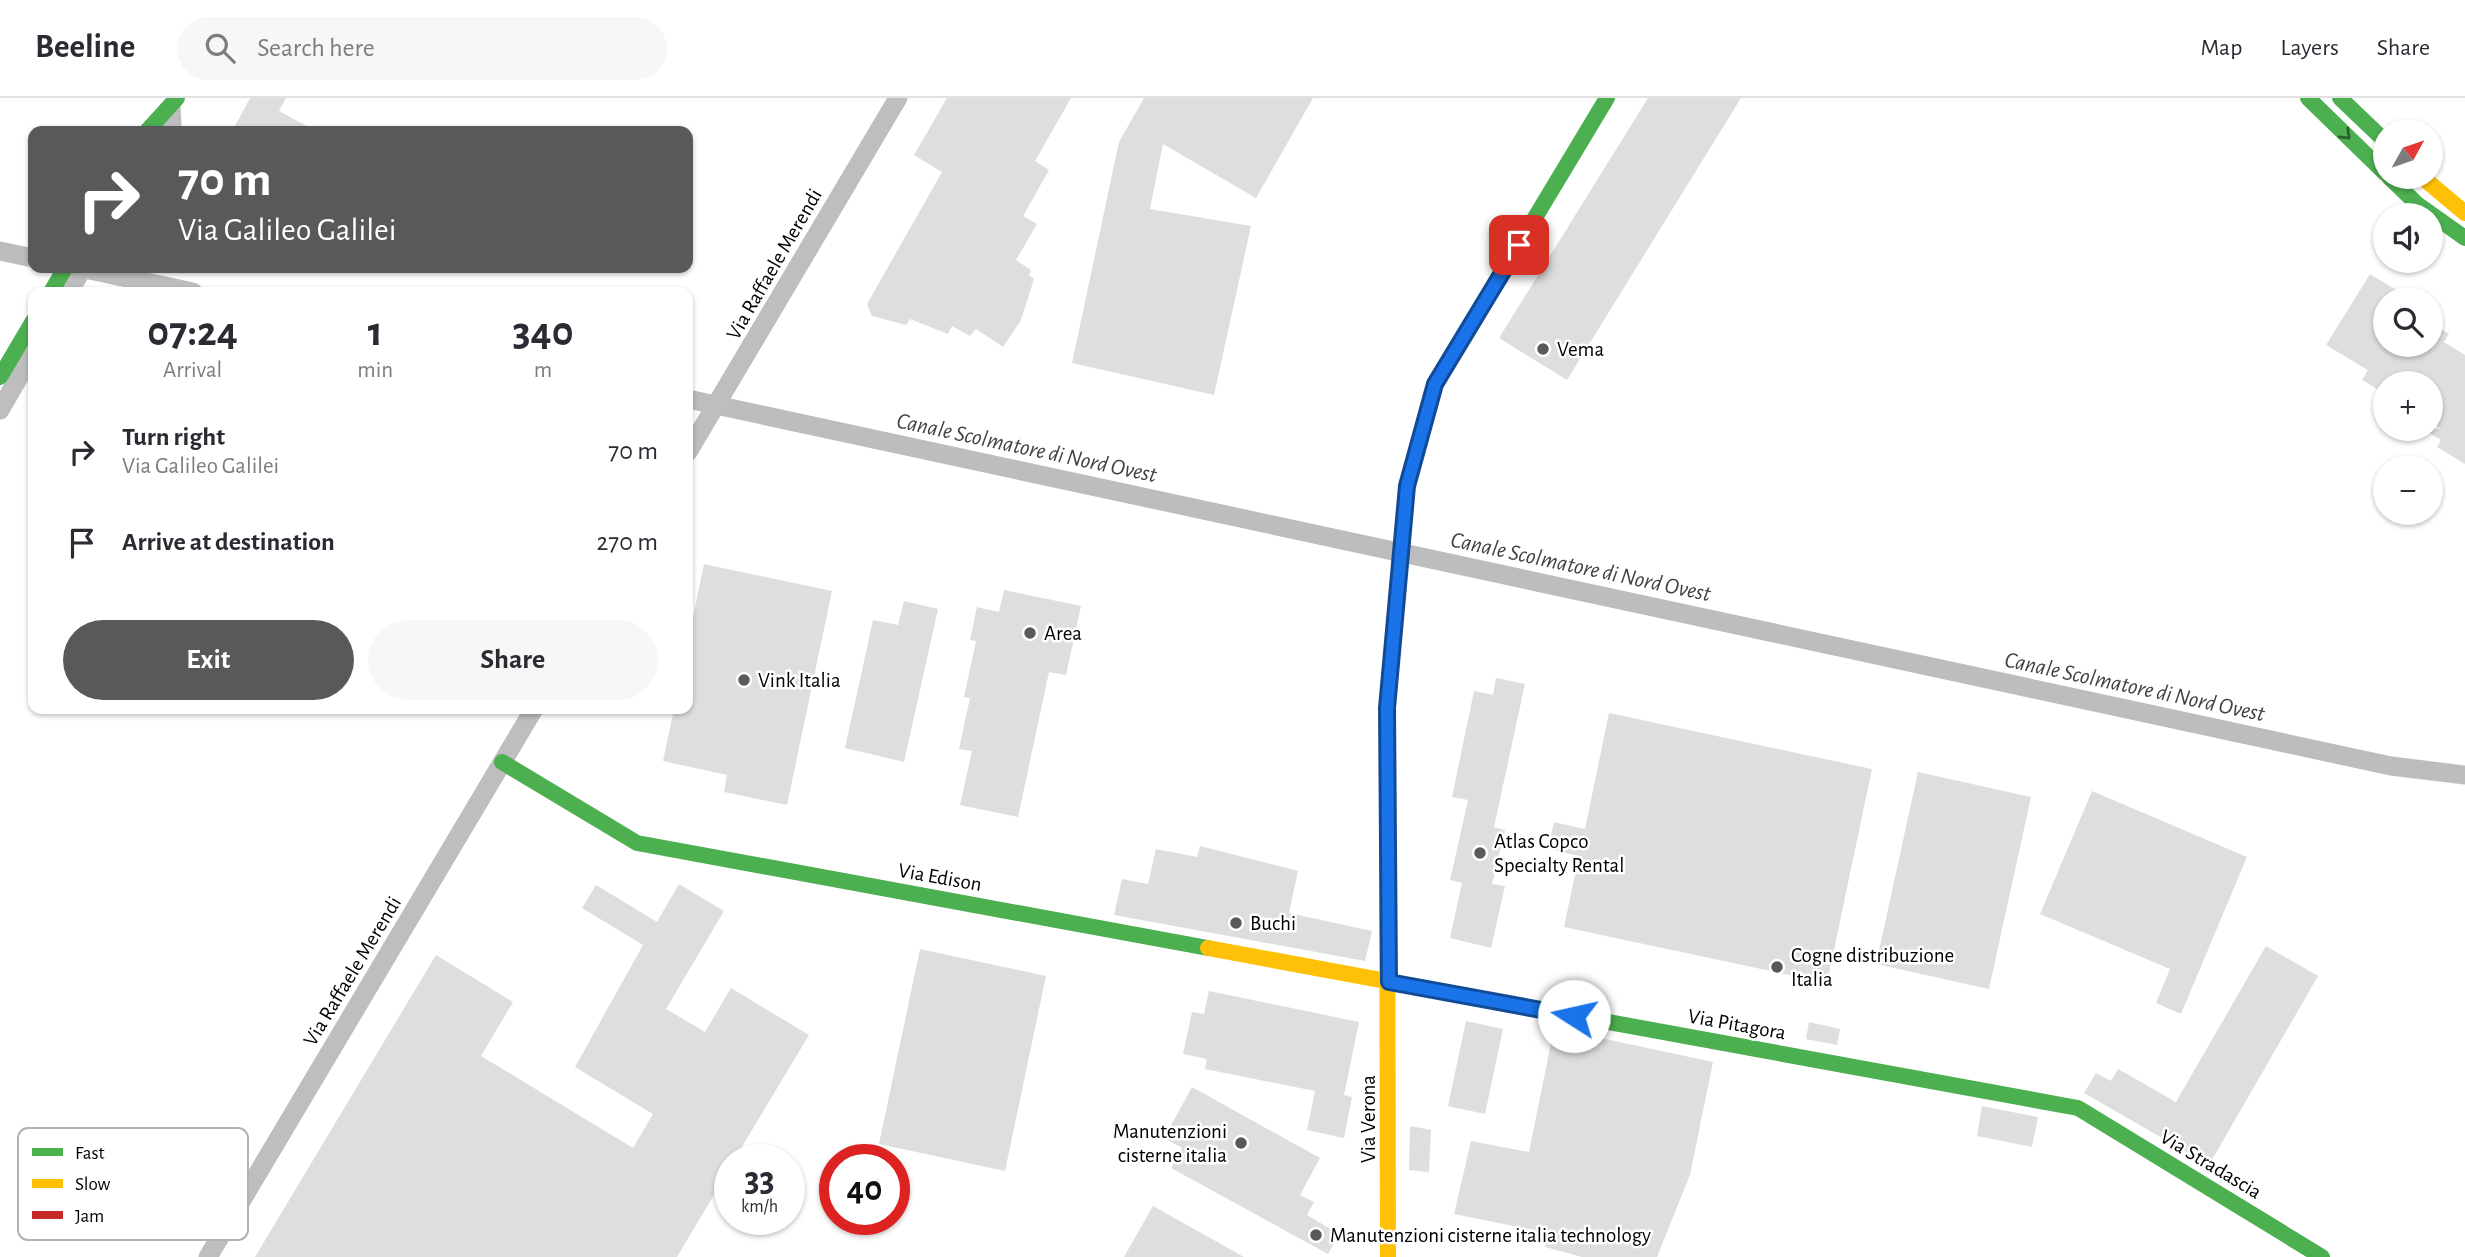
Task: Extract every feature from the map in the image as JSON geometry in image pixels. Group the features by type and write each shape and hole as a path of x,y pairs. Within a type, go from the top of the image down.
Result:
{"street":[{"name":"Via Raffaele Merendi","path":"693,444 898,98"},
{"path":"2308,98 2373,161"},
{"path":"2340,98 2373,130"},
{"name":"Via Verona","path":"1388,1257 1387,708 1407,486 1435,384 1606,101"},
{"path":"152,126 174,103"},
{"path":"171,126 174,103"},
{"path":"2401,189 2415,203"},
{"path":"2437,189 2465,212"},
{"path":"2443,224 2465,238"},
{"path":"2443,232 2465,250"},
{"path":"65,287 78,273"},
{"path":"0,377 28,329"},
{"path":"0,410 28,362"},
{"name":"Via Raffaele Merendi","path":"248,1190 531,714"},
{"name":"Via Edison","path":"502,762 637,843 1389,982"},
{"name":"Via Pitagora","path":"1389,982 2078,1108"},
{"name":"Via Stradascia","path":"2078,1108 2322,1257"},
{"name":"Via Raffaele Merendi","path":"208,1257 218,1240"}],"building":[{"path":"250,98 286,98 279,111 307,126 235,126"},
{"path":"947,98 1071,98 1035,161 1049,170 1023,216 1037,224 1016,260 1031,270 1029,275 1034,279 1021,320 1003,347 976,329 970,336 952,326 948,334 910,319 906,325 872,316 867,304 942,172 914,155"},
{"path":"1144,98 1313,98 1256,198 1163,144 1150,209 1251,226 1214,395 1072,363 1119,142"},
{"path":"1648,98 1741,98 1567,380 1499,338"},
{"path":"2370,274 2391,287 2373,287 2373,357 2443,357 2443,330 2449,334 2444,342 2465,355 2465,464 2437,447 2443,441 2443,371 2373,371 2373,387 2362,380 2368,370 2326,345"},
{"path":"704,564 832,591 787,805 724,792 727,775 663,761 673,714 693,714 693,617"},
{"path":"1004,590 1081,606 1066,675 1049,672 1018,817 960,805 972,751 959,749 970,698 964,697 976,641 970,640 977,607 999,612"},
{"path":"904,601 938,609 904,762 845,748 873,620 898,625"},
{"path":"1496,678 1525,684 1494,827 1505,830 1492,884 1505,886 1491,948 1450,938 1462,883 1450,880 1468,800 1452,797 1474,691 1493,695"},
{"path":"1609,713 1872,769 1827,983 1564,927 1579,856 1548,849 1554,822 1585,829"},
{"path":"1918,772 2031,797 1989,989 1876,964"},
{"path":"2092,791 2247,857 2181,1014 2156,1003 2170,969 2040,914"},
{"path":"1200,846 1298,871 1289,913 1372,931 1365,961 1114,915 1122,879 1148,884 1156,849 1197,857"},
{"path":"679,884 724,911 666,1009 705,1032 731,988 809,1035 744,1144 714,1144 714,1195 677,1257 255,1257 436,955 513,1002 481,1056 633,1148 653,1114 575,1067 643,945 582,908 596,885 657,922"},
{"path":"2266,946 2318,976 2209,1165 2084,1093 2096,1073 2111,1081 2118,1069 2176,1102"},
{"path":"920,949 1046,976 1005,1171 910,1151 910,1144 879,1144"},
{"path":"1209,991 1359,1022 1344,1095 1352,1097 1344,1138 1307,1130 1315,1091 1205,1069 1207,1059 1183,1054 1192,1012 1204,1014"},
{"path":"1466,1021 1503,1029 1485,1114 1448,1106"},
{"path":"1809,1022 1840,1029 1837,1045 1806,1039"},
{"path":"1554,1028 1713,1062 1690,1175 1657,1257 1582,1257 1545,1247 1549,1233 1454,1214 1471,1141 1529,1152"},
{"path":"1192,1087 1320,1158 1300,1195 1314,1202 1307,1215 1339,1234 1328,1254 1171,1168 1182,1148 1164,1138"},
{"path":"1982,1106 2038,1117 2032,1147 1977,1136"},
{"path":"1410,1126 1431,1130 1429,1172 1409,1170"},
{"path":"1153,1206 1244,1257 1124,1257"}],"waterway":[{"name":"Canale Scolmatore di Nord Ovest","path":"0,251 28,257"},
{"name":"Canale Scolmatore di Nord Ovest","path":"104,273 169,287"},
{"name":"Canale Scolmatore di Nord Ovest","path":"693,400 2391,766 2465,775"}],"traffic: fast":[{"path":"152,126 177,98"},
{"path":"1399,572 1407,486 1435,384 1607,98"},
{"path":"2308,98 2373,161"},
{"path":"2340,98 2373,130"},
{"path":"2401,189 2417,204 2465,238"},
{"path":"54,287 62,273"},
{"path":"0,377 28,329"},
{"path":"502,762 637,843 1208,948"},
{"path":"1521,1006 2078,1108 2322,1257"}],"traffic: slow":[{"path":"2436,189 2465,213"},
{"path":"1387,783 1388,1257"},
{"path":"1208,948 1521,1006"}],"traffic: jam":[{"path":"1387,783 1387,708 1399,572"}],"place":[{"name":"Vema","path":"1543,349"},
{"name":"Area","path":"1030,633"},
{"name":"Vink Italia","path":"744,680"},
{"name":"Atlas Copco Specialty Rental","path":"1480,853"},
{"name":"Buchi","path":"1236,923"},
{"name":"Cogne distribuzione Italia","path":"1777,967"},
{"name":"Manutenzioni cisterne italia","path":"1241,1143"},
{"name":"Manutenzioni cisterne italia technology","path":"1316,1235"}],"route":[{"path":"1519,245 1435,384 1407,486 1387,708 1389,982 1574,1016"}]}
